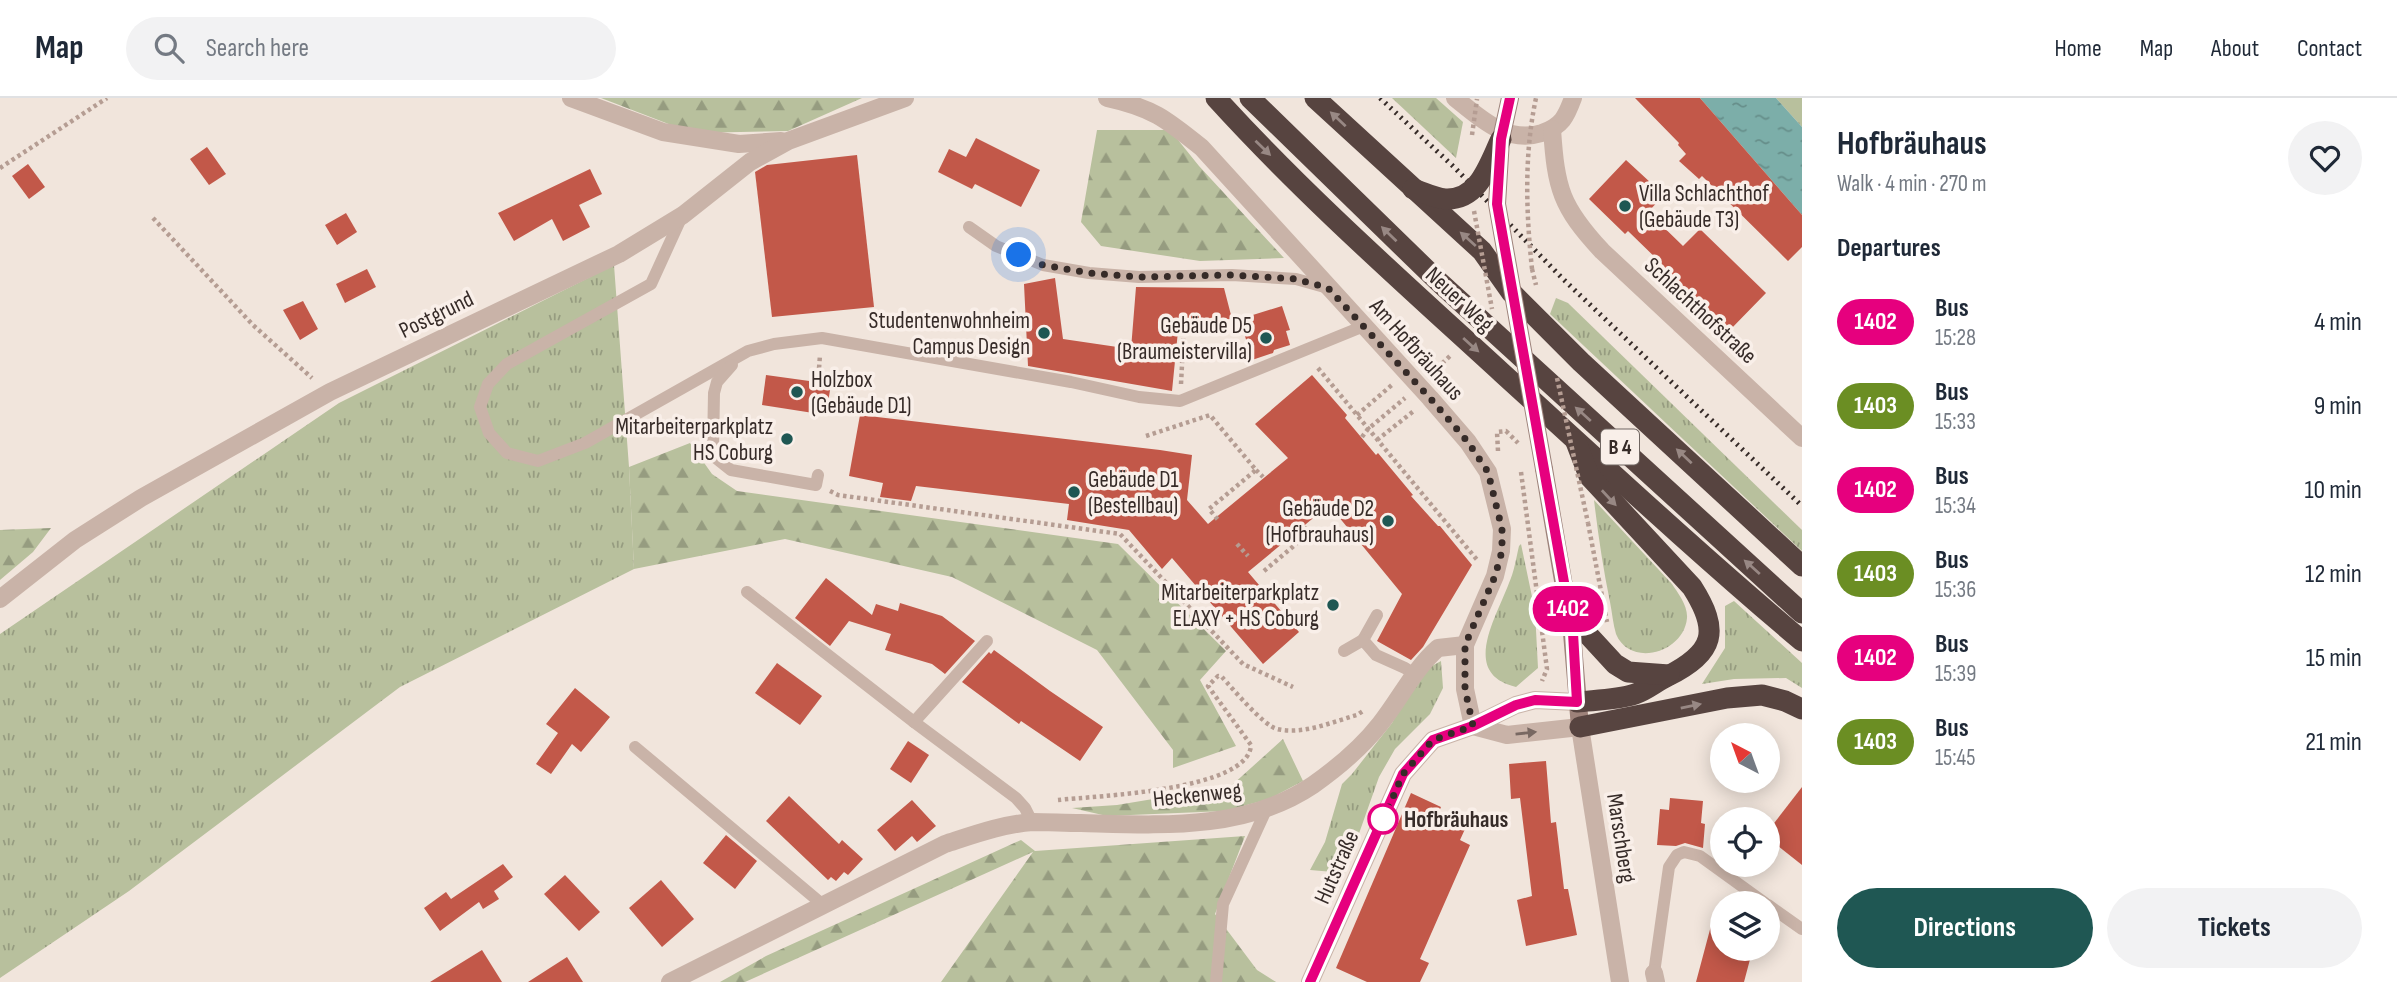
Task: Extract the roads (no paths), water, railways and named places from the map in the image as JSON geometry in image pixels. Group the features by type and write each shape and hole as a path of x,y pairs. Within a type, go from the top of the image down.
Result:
{"highway":[{"name":"Neuer Weg","path":"1216,98 1254,140 1421,298 1575,440 1802,641"},
{"name":"Neuer Weg","path":"1250,98 1438,281 1802,613"},
{"path":"1315,98 1482,251 1511,292 1581,362 1802,566"},
{"path":"1413,189 1442,199 1456,198 1471,191 1485,174 1501,139"},
{"path":"1575,440 1589,476 1692,587 1704,605 1709,621 1709,639 1699,657 1685,669 1636,694 1577,702"},
{"path":"1569,614 1615,664 1628,672 1669,675"},
{"path":"1580,727 1727,698 1762,695 1802,709"}],"street":[{"path":"571,98 663,132 739,144 788,141"},
{"name":"Postgrund","path":"0,599 75,540 130,505 330,392 619,254 683,215 750,162 788,141 905,98"},
{"name":"Am Hofbräuhaus","path":"1107,98 1138,105 1166,119 1202,148 1418,385 1468,442 1488,472 1502,529 1502,551 1495,576 1465,645 1465,689 1473,726"},
{"path":"1455,98 1479,117 1512,136 1528,137 1552,130 1562,123 1573,98"},
{"name":"Marschberg","path":"1510,98 1501,139 1497,204 1573,633 1580,727 1620,982"},
{"name":"Schlachthofstraße","path":"1552,130 1555,169 1562,196 1578,225 1602,251 1802,438"},
{"name":"Heckenweg","path":"670,982 945,844 1029,815 1127,824 1205,822 1266,810 1312,785 1349,757 1380,724 1414,674 1438,648 1465,645"},
{"name":"Hutstraße","path":"1310,982 1403,774 1433,740 1473,726 1526,702 1577,702"},
{"path":"1473,726 1507,735 1580,727"}],"lane":[{"path":"683,215 651,284 507,364 488,384 480,407 489,433 507,453 538,461 585,443 748,351 774,344 822,338 1071,382 1139,397 1180,401 1364,326"},
{"path":"969,227 996,246 1043,265 1089,273 1139,277 1232,275 1296,279 1328,288"},
{"path":"748,351 722,374 717,382 712,449 716,458 731,470 759,469 817,480"},
{"path":"747,592 914,722 1016,797 1029,815"},
{"path":"1343,651 1363,640 1377,615"},
{"path":"1363,640 1376,655 1414,674"},
{"path":"914,722 987,641"},
{"path":"635,747 822,904"},
{"path":"1216,982 1223,904 1266,810"},
{"path":"1656,978 1669,867 1677,855 1684,852 1700,856 1748,891"},
{"path":"1780,914 1802,929"}],"water":[{"path":"1700,98 1776,98 1802,127 1802,215"}],"railway":[{"path":"1380,98 1455,168 1563,279 1802,506"}],"place":[{"name":"Villa Schlachthof (Gebäude T3)","path":"1625,206"},
{"name":"Studentenwohnheim Campus Design","path":"1044,333"},
{"name":"Gebäude D5 (Braumeistervilla)","path":"1266,338"},
{"name":"Holzbox (Gebäude D1)","path":"797,392"},
{"name":"Mitarbeiterparkplatz HS Coburg","path":"787,439"},
{"name":"Gebäude D1 (Bestellbau)","path":"1074,492"},
{"name":"Gebäude D2 (Hofbrauhaus)","path":"1388,521"},
{"name":"Mitarbeiterparkplatz ELAXY + HS Coburg","path":"1333,605"},
{"name":"Hofbräuhaus","path":"1383,819"}]}
